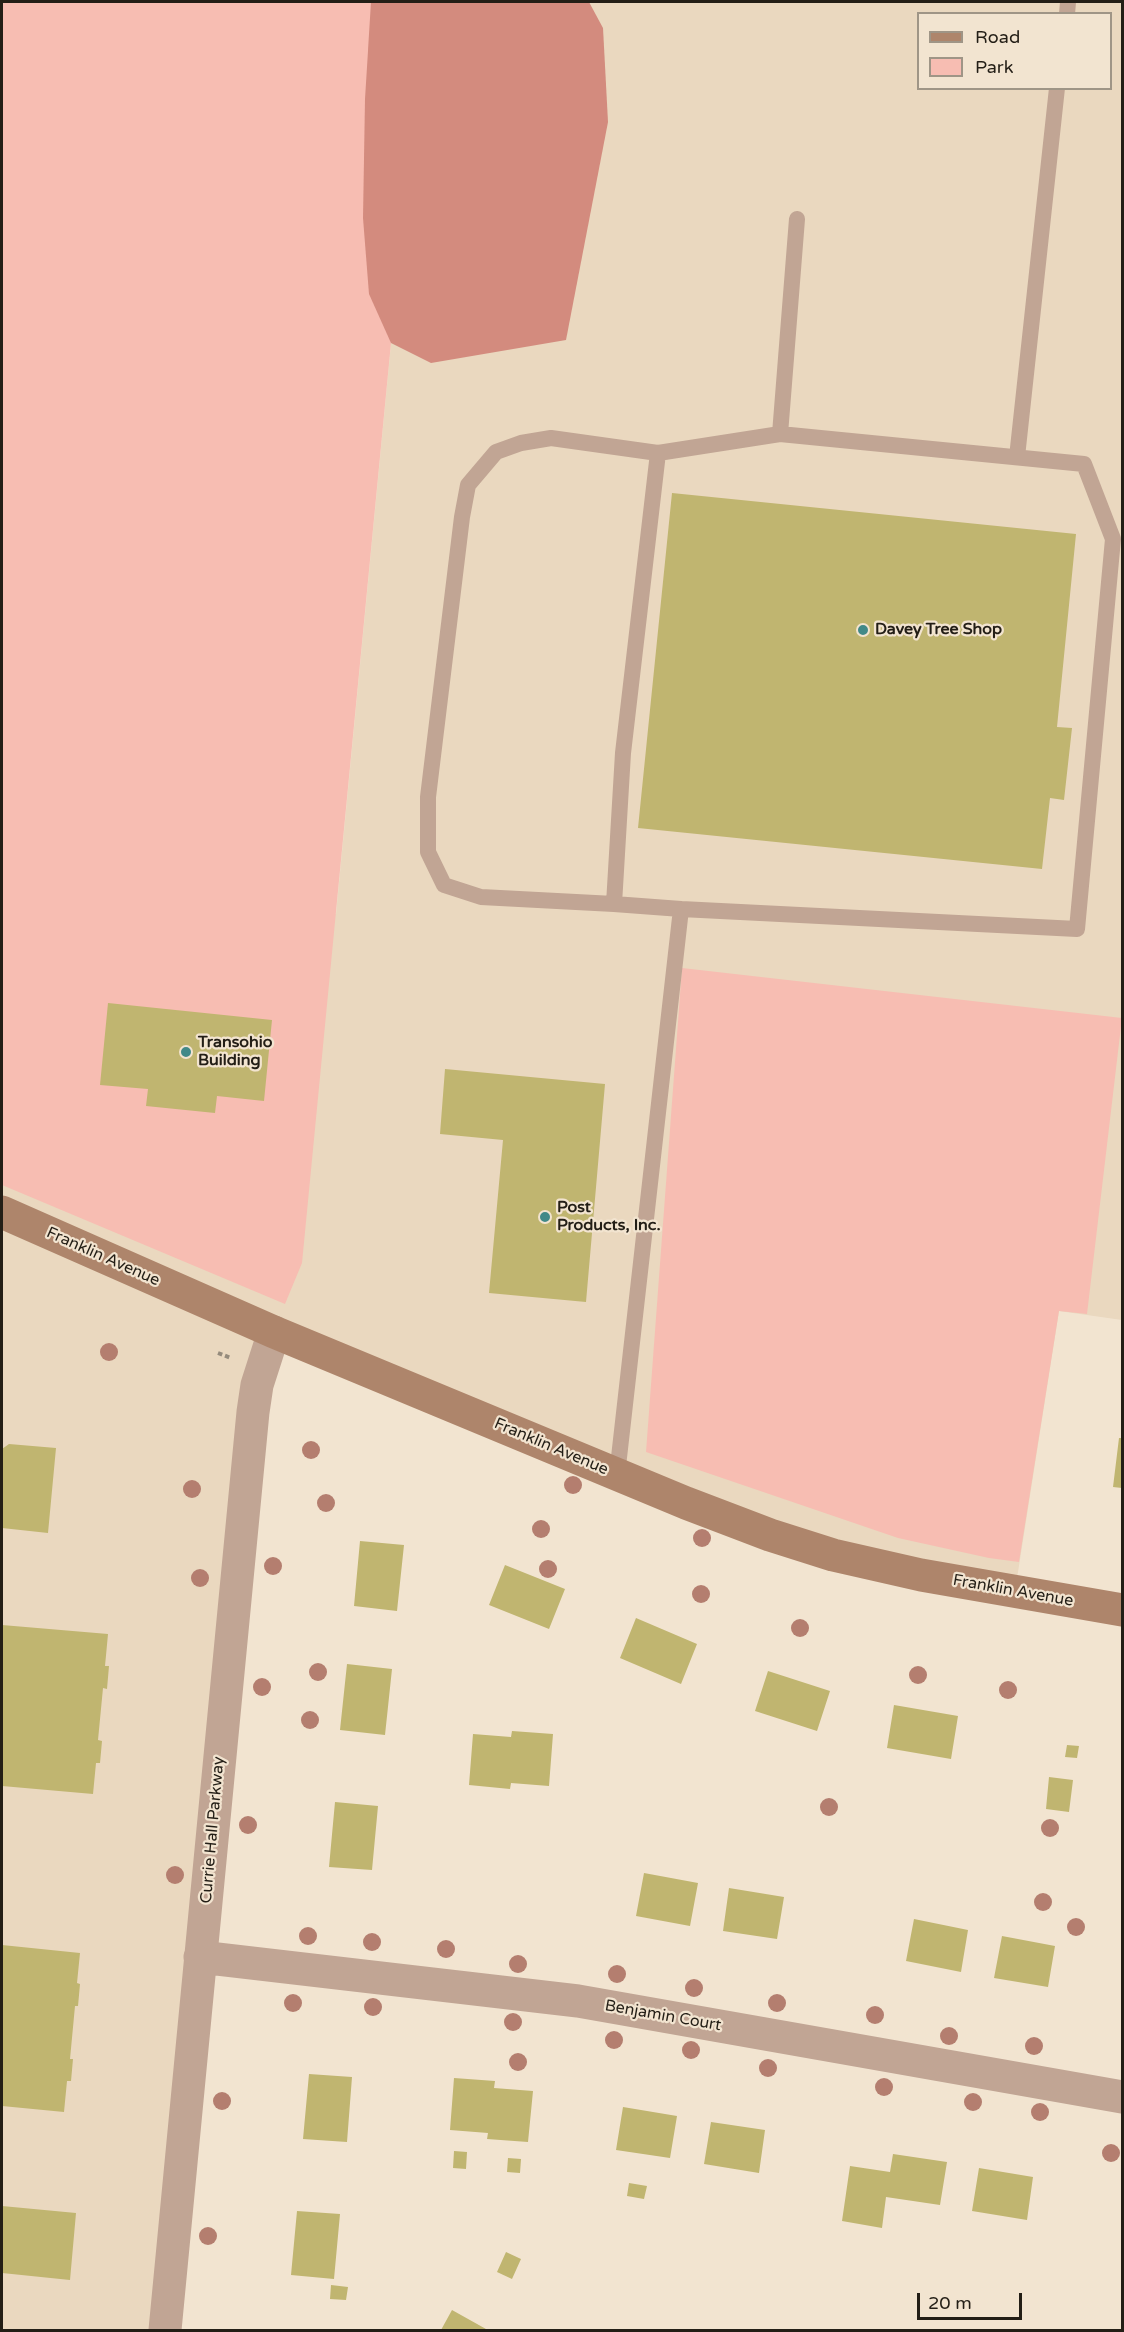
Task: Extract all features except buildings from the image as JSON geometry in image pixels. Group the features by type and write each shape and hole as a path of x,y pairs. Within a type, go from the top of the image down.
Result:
{"street":[{"name":"Franklin Avenue","path":"2,1212 274,1332 770,1535 833,1555 921,1575 1122,1610"},
{"name":"Currie Hall Parkway","path":"165,2331 253,1412 257,1385 274,1332"},
{"name":"Benjamin Court","path":"200,1957 578,2001 1122,2097"}],"lane":[{"path":"1017,457 1057,90"},
{"path":"780,434 797,219"},
{"path":"780,434 1084,464 1113,539 1077,929 481,897 444,885 428,852 428,797 462,517 468,485 496,452 521,442 551,438 658,453 780,434"},
{"path":"614,904 623,753 658,453"},
{"path":"617,1474 681,909"}],"path":[{"path":"218,1353 231,1358"}],"shaded area":[{"path":"371,2 589,2 603,28 608,122 566,340 431,363 391,343 369,294 363,218 365,99"},
{"path":"424,2 1122,2 1122,1320 1059,1311 1015,1591 921,1575 274,1333 165,2330 2,2330 2,877 336,914"}],"green space":[{"path":"2,2 424,2 302,1263 285,1304 2,1185"},
{"path":"682,968 1122,1018 1087,1314 1059,1311 1019,1562 989,1558 898,1538 646,1452"}],"place":[{"name":"Davey Tree Shop","path":"863,630"},
{"name":"Transohio Building","path":"186,1052"},
{"name":"Post Products, Inc.","path":"545,1217"}]}
